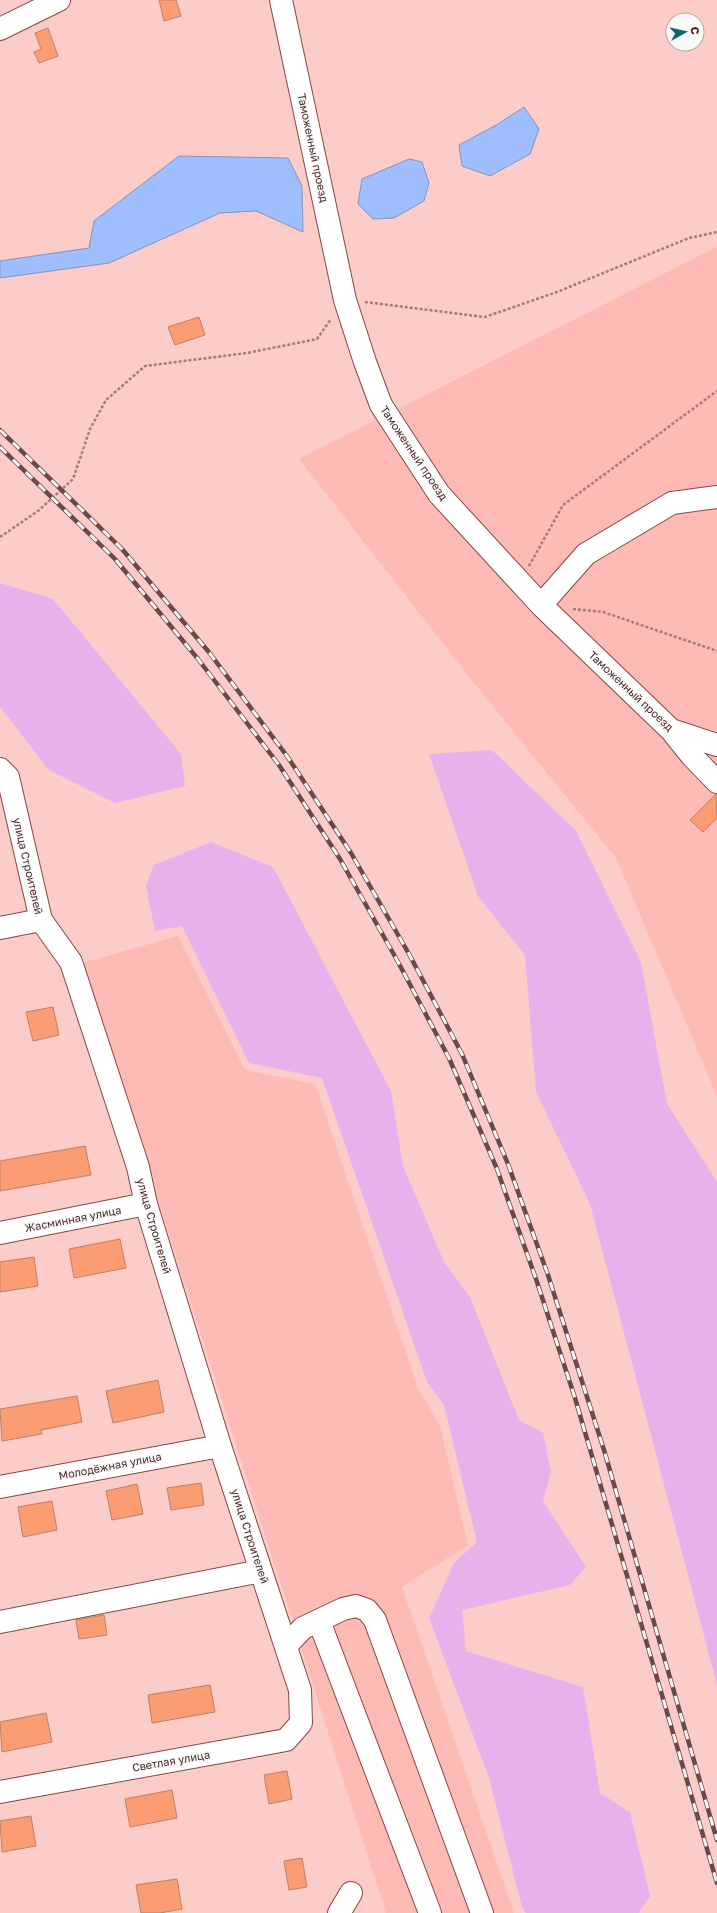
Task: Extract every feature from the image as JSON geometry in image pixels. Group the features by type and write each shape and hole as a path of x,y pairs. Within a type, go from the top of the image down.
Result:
{"street":[{"path":"0,29 59,0"},
{"name":"Таможенный проезд","path":"281,0 346,300 365,362 381,405 439,494 521,582 541,606 671,730 717,745"},
{"path":"541,606 586,554 672,503 717,497"},
{"path":"671,730 691,755 717,782"},
{"name":"улица Строителей","path":"0,769 8,777 41,920 71,962 138,1166 146,1204 220,1446 300,1690"},
{"path":"0,928 41,920"},
{"name":"Жасминная улица","path":"0,1233 146,1204"},
{"name":"Молодёжная улица","path":"0,1487 220,1446"},
{"path":"0,1622 261,1571"},
{"path":"286,1646 303,1628 343,1609 356,1606 368,1610 375,1620 482,1913"},
{"path":"319,1621 430,1913"},
{"name":"Светлая улица","path":"0,1792 286,1740 301,1723 300,1690"},
{"path":"339,1913 351,1893"}],"path":[{"path":"0,537 38,511 73,479 90,428 106,400 144,366 247,353 317,339 346,300 485,317 557,292 689,238 717,232"},
{"path":"521,582 563,505 717,391"},
{"path":"572,609 603,612 717,651"}],"shaded area":[{"path":"717,247 717,1096 616,858 474,683 299,459"},
{"path":"0,583 53,599 181,754 185,786 115,803 49,770 0,707"},
{"path":"492,750 576,831 641,962 667,1104 717,1182 717,1685 590,1204 536,1092 525,955 478,896 429,754"},
{"path":"211,842 273,867 391,1091 403,1166 444,1262 470,1297 519,1420 543,1432 551,1472 543,1501 586,1567 570,1585 462,1610 466,1651 583,1687 600,1793 630,1812 650,1896 639,1913 526,1913 522,1907 489,1778 429,1618 454,1563 477,1542 444,1405 427,1382 322,1078 249,1063 182,926 155,931 146,886 154,865"},
{"path":"178,936 245,1070 315,1084 418,1388 440,1426 468,1545 402,1587 514,1913 386,1913 82,963"}],"water":[{"path":"524,107 539,129 530,154 490,176 462,166 459,145 498,124"},
{"path":"179,156 288,158 302,186 303,232 256,211 220,213 109,263 0,278 0,261 89,248 94,221"},
{"path":"409,159 422,162 429,183 424,201 394,218 373,219 358,204 362,179"}],"building":[{"path":"159,0 176,0 181,16 164,21"},
{"path":"48,28 58,56 39,63 34,52 41,49 35,33"},
{"path":"199,317 205,335 175,345 168,327"},
{"path":"716,794 717,818 703,832 690,820"},
{"path":"53,1007 59,1035 33,1041 26,1012"},
{"path":"85,1146 91,1175 0,1191 0,1161"},
{"path":"120,1239 126,1268 74,1278 69,1249"},
{"path":"34,1257 38,1286 0,1292 0,1262"},
{"path":"158,1380 164,1412 113,1423 106,1391"},
{"path":"77,1396 82,1422 41,1430 42,1434 2,1441 0,1409"},
{"path":"201,1483 204,1505 171,1510 167,1488"},
{"path":"137,1484 143,1514 112,1520 106,1491"},
{"path":"52,1501 57,1530 23,1537 18,1507"},
{"path":"104,1615 107,1635 79,1639 76,1620"},
{"path":"210,1685 215,1712 152,1723 148,1695"},
{"path":"46,1713 52,1742 2,1752 0,1722"},
{"path":"287,1771 292,1799 269,1804 264,1775"},
{"path":"172,1790 177,1818 130,1827 125,1799"},
{"path":"31,1816 36,1846 2,1852 0,1821"},
{"path":"302,1858 307,1887 289,1890 284,1861"},
{"path":"177,1879 182,1909 160,1913 141,1913 136,1885"}],"railway":[{"path":"0,430 122,549 208,651 287,756 351,853 409,954 462,1054 508,1164 548,1275 604,1450 717,1840"},
{"path":"0,447 115,559 198,659 279,765 340,859 397,960 449,1058 497,1169 536,1279 575,1398 717,1883"}]}
